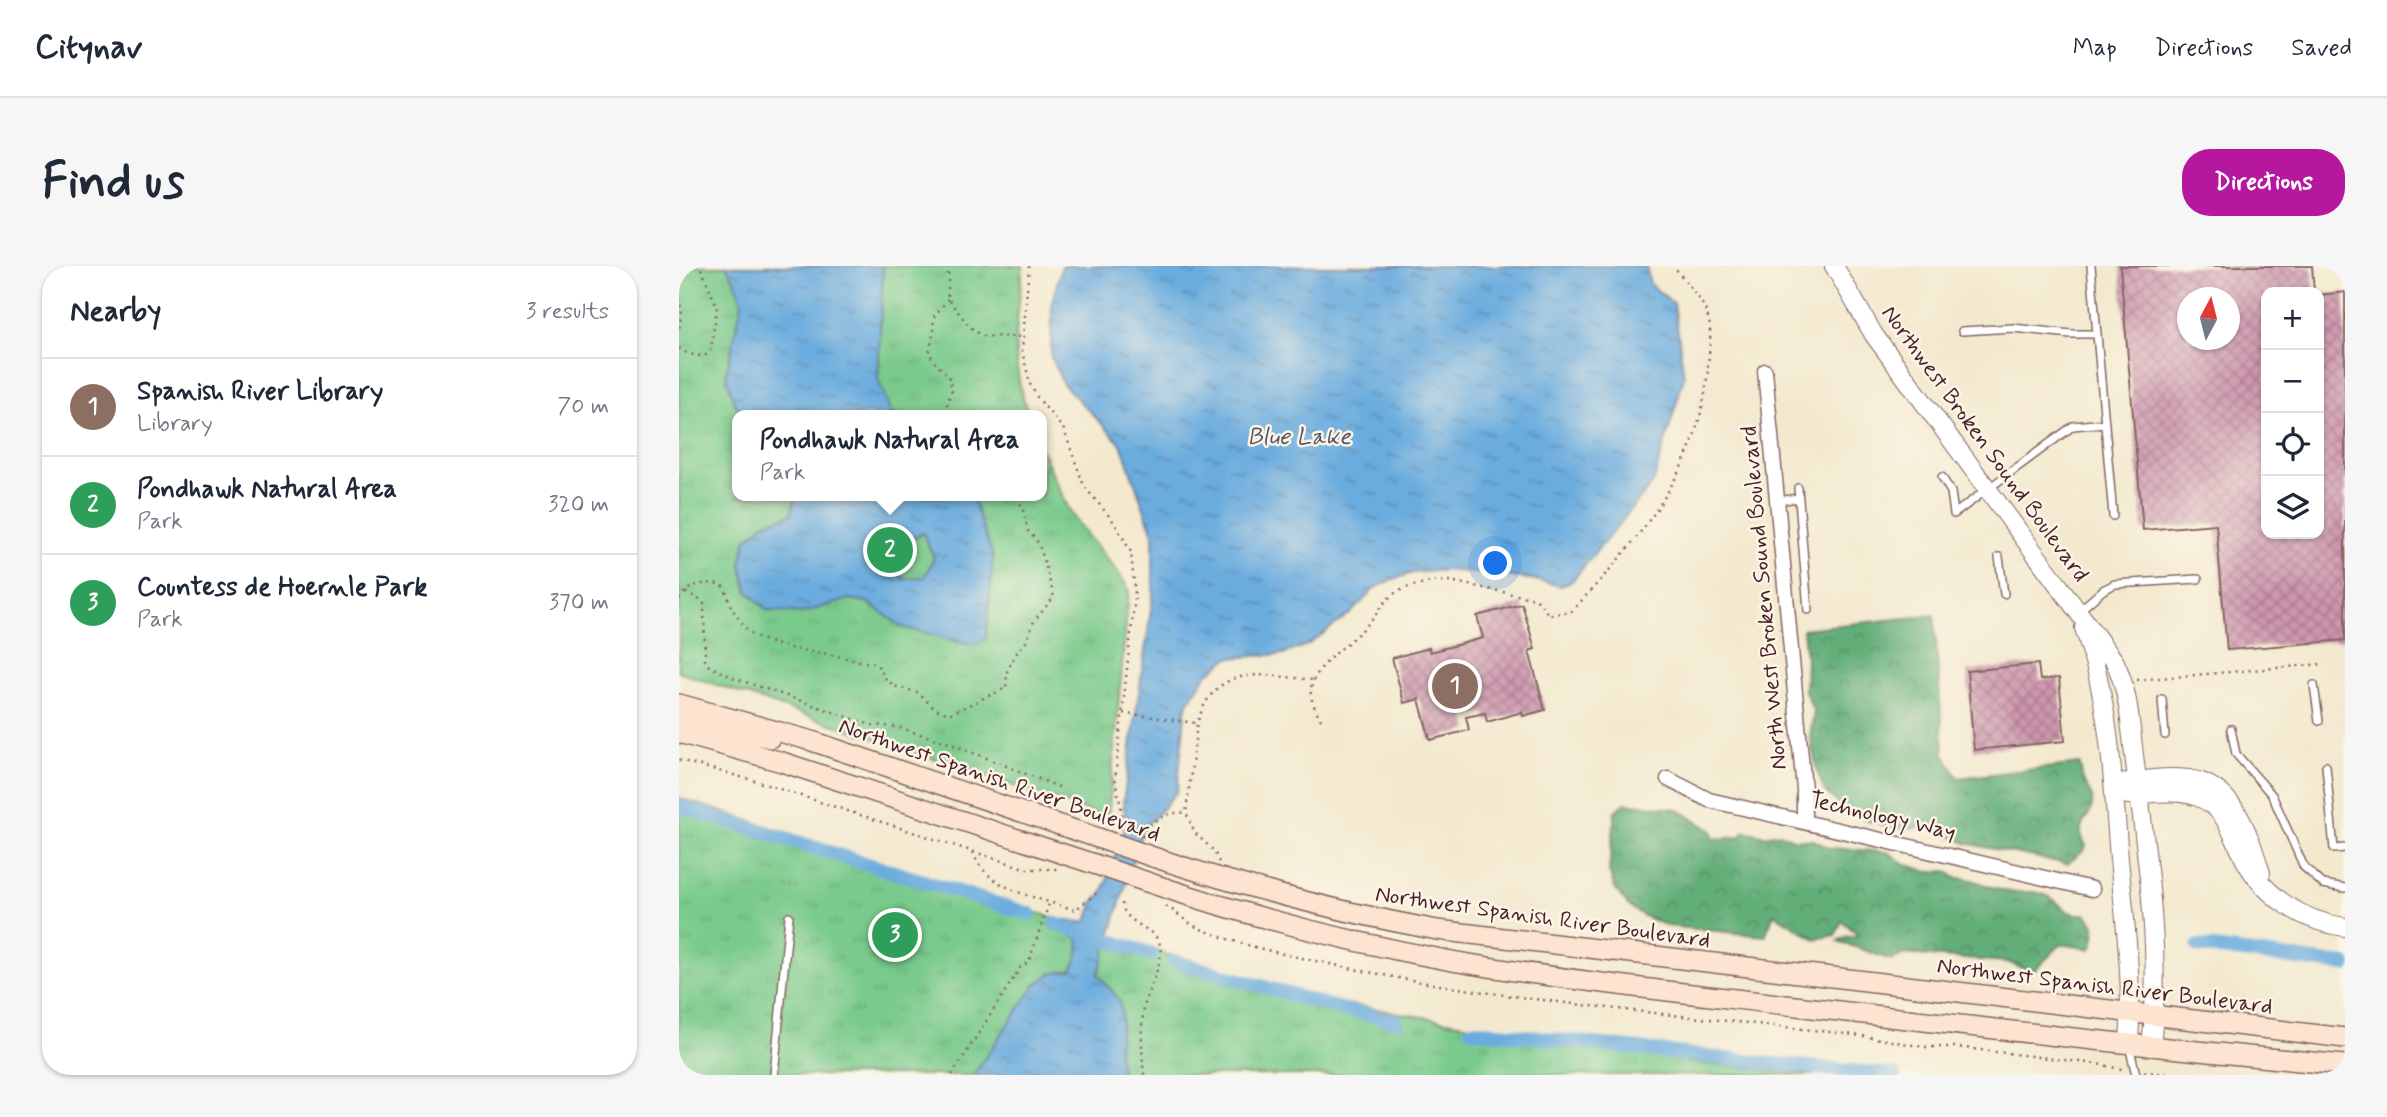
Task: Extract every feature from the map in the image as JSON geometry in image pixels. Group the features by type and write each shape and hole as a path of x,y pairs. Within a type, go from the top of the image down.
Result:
{"main road":[{"name":"Northwest Spanish River Boulevard","path":"679,704 813,741 1228,881 1318,906 1437,930 2345,1038"},
{"path":"679,719 758,738 813,741"},
{"path":"679,733 782,762 1144,881 1273,920 1433,957 1660,990 2151,1047 2345,1065"},
{"path":"1433,957 1437,930"},
{"path":"1454,961 1458,933"}],"street":[{"name":"Northwest Broken Sound Boulevard","path":"1834,266 1874,335 2115,662 2128,701 2139,788 2156,976 2151,1047"},
{"name":"North West Broken Sound Boulevard","path":"1765,371 1804,789 1804,821"},
{"name":"Northwest Broken Sound Boulevard","path":"2079,612 2097,664 2109,730 2130,979 2129,1044"},
{"name":"Technology Way","path":"1668,779 1709,800 2092,889"},
{"path":"2114,790 2188,779 2205,783 2219,792 2239,815 2253,846 2266,887 2286,905 2307,917 2345,927"}],"lane":[{"path":"2091,266 2113,516"},
{"path":"1962,331 2021,328 2097,334"},
{"path":"1942,477 1951,492 1954,514 2073,426 2105,424"},
{"path":"1798,488 1808,610"},
{"path":"1777,501 1798,498"},
{"path":"1999,557 2004,594"},
{"path":"2079,612 2103,590 2115,584 2198,579"},
{"path":"2314,685 2319,721"},
{"path":"2162,699 2165,735"},
{"path":"2231,729 2237,754 2272,795 2304,867 2323,884 2345,888"},
{"path":"2326,765 2334,849 2345,848"},
{"path":"774,1075 789,916"},
{"path":"2129,1044 2136,1073"}],"path":[{"path":"679,348 700,356 705,356 711,349 717,307 699,266"},
{"path":"948,266 948,299 969,326 982,337 1023,337"},
{"path":"1029,266 1022,351 1030,384 1037,397 1065,430 1084,486 1114,522 1132,552 1135,596 1115,778 1123,818 1121,830"},
{"path":"1321,720 1311,695 1313,680 1331,657 1398,592 1439,581 1450,581 1530,597 1542,604 1549,615 1565,614 1571,612 1626,552 1672,485 1694,436 1705,398 1710,326 1706,311 1674,266"},
{"path":"679,298 679,329"},
{"path":"948,299 933,318 935,330 929,353 949,376 951,390 947,403 949,410"},
{"path":"679,599 685,591 699,584 721,584 726,590 731,607 746,628 756,636 794,650 876,663 894,686 917,692 935,709 949,714 1006,688 1007,672 1015,654 1026,642 1034,621 1054,597 1041,550 1028,531 1018,501"},
{"path":"679,590 698,598 704,604 705,661 709,666 734,678 871,725 897,727 946,742 1059,786"},
{"path":"2123,682 2322,664"},
{"path":"1221,866 1217,855 1195,832 1186,813 1198,724 1209,700 1232,678 1262,675 1313,680"},
{"path":"1123,713 1198,724"},
{"path":"679,761 752,780 1027,869 1067,872"},
{"path":"1142,837 1147,828 1165,814 1173,811 1186,813"},
{"path":"973,852 976,859 998,882 1075,910 1099,891"},
{"path":"952,1075 1020,968 1029,961 1050,901"},
{"path":"1122,902 1133,921 1157,938 1161,949 1144,1005 1144,1075"},
{"path":"1163,904 1194,926 1225,937 1312,960 1439,986 1796,1028 1924,1046 1955,1047 2136,1073 2182,1075"}],"green space":[{"path":"679,266 1023,266 1016,359 1027,410 732,410 732,501 1047,501 1047,461 1076,520 1129,590 1108,818 679,672"},
{"path":"1934,615 1944,754 1958,778 2079,764 2083,780 2092,797 2092,805 2081,828 2086,846 2067,864 1966,843 1929,826 1900,829 1868,821 1840,805 1825,792 1817,771 1810,736 1814,712 1805,691 1803,629"},
{"path":"679,798 1298,996 1691,1062 1814,1075 679,1075"},
{"path":"1626,803 1677,809 1712,831 1713,839 1740,837 1745,831 1765,836 1779,833 1793,839 1813,840 1830,848 1888,852 1903,863 1928,872 1947,871 1956,878 1970,879 2003,891 2043,894 2055,900 2066,911 2086,914 2094,926 2095,939 2091,949 2061,944 2035,970 2008,962 1904,954 1892,960 1838,941 1859,935 1842,921 1835,935 1815,939 1774,914 1765,936 1668,926 1629,906 1615,889 1609,871 1615,811"}],"water":[{"path":"726,266 883,266 878,379 890,410 740,410 735,405 726,375 742,302 735,281"},
{"name":"Blue Lake","path":"1062,266 1646,266 1650,284 1674,304 1684,377 1653,483 1572,581 1561,586 1531,579 1446,570 1413,573 1375,588 1351,613 1309,644 1283,654 1228,658 1207,674 1186,706 1177,791 1143,828 1098,975 1120,1002 1122,1015 1118,1051 1122,1075 973,1075 1036,984 1050,974 1072,970 1078,954 1078,938 1058,930 1057,922 1087,921 1094,901 1102,894 1127,823 1123,803 1153,596 1153,534 1121,444 1063,384 1051,357 1052,302"},
{"path":"795,501 974,501 993,557 986,639 972,645 902,627 867,602 850,599 802,613 767,610 748,592 741,564 746,540 765,523 791,514","holes":["923,533 934,558 925,577 903,579 897,564 897,547"]}],"building":[{"path":"2120,266 2312,266 2314,287 2261,287 2261,539 2324,539 2324,294 2345,292 2345,640 2227,650 2216,524 2143,530"},
{"path":"1522,604 1535,649 1529,651 1545,710 1523,716 1522,712 1487,722 1485,713 1466,717 1469,730 1430,740 1419,699 1404,703 1392,658 1429,648 1430,652 1483,638 1477,616"},
{"path":"2038,664 2040,680 2059,678 2065,741 1974,750 1967,671"}],"waterway":[{"path":"679,806 1030,914"},
{"path":"1056,924 1152,954"},
{"path":"2198,946 2345,965"},
{"path":"1174,961 1333,1007 1397,1021"},
{"path":"1471,1030 1895,1075"}],"place":[{"name":"Pondhawk Natural Area","path":"890,550"},
{"name":"Spanish River Library","path":"1455,686"},
{"name":"Countess de Hoernle Park","path":"895,935"}]}
